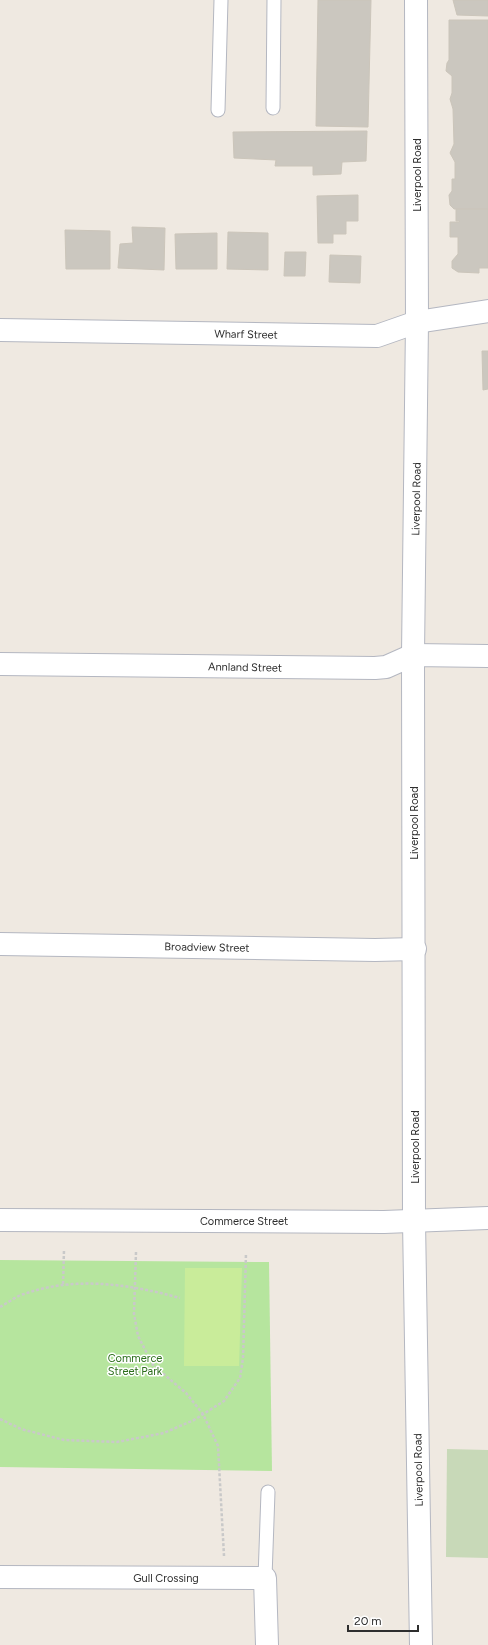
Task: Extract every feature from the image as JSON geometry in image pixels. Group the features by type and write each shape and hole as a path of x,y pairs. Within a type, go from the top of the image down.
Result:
{"street":[{"name":"Liverpool Road","path":"416,0 417,322 414,655 414,1221 421,1645"},
{"name":"Wharf Street","path":"0,330 377,336 417,322 488,311"},
{"name":"Annland Street","path":"0,664 375,668 386,667 414,655 488,656"},
{"name":"Broadview Street","path":"0,944 375,950 415,949"},
{"name":"Commerce Street","path":"0,1220 414,1221 488,1218"},
{"name":"Gull Crossing","path":"0,1577 265,1578"},
{"path":"265,1578 267,1645"}],"lane":[{"path":"218,110 221,0"},
{"path":"273,108 274,0"},
{"path":"265,1578 268,1492"}],"path":[{"path":"63,1284 64,1250"},
{"path":"136,1252 134,1314 138,1336 152,1365 186,1393 203,1414 218,1446 224,1563"},
{"path":"0,1419 21,1429 64,1440 117,1442 164,1433 194,1420 224,1401 240,1378 246,1253"},
{"path":"0,1307 23,1294 63,1284 109,1283 180,1298"}],"green space":[{"name":"Commerce Street Park","path":"0,1260 269,1262 272,1471 0,1467"},
{"path":"185,1268 242,1268 239,1366 184,1366"},
{"path":"447,1449 488,1450 488,1558 446,1557"}],"building":[{"path":"318,0 371,0 368,127 316,126"},
{"path":"453,0 488,0 488,16 457,15"},
{"path":"449,20 488,20 488,209 454,209 450,205 449,195 452,191 452,179 455,179 455,162 450,153 454,144 453,109 450,99 452,93 452,76 446,71 449,60"},
{"path":"367,131 366,161 342,162 341,174 313,175 313,166 275,166 276,160 234,158 233,132"},
{"path":"358,195 358,221 346,221 346,234 333,234 333,243 318,243 317,196"},
{"path":"456,209 488,209 488,268 479,268 479,273 458,272 452,268 452,261 458,254 458,237 450,237 450,222 460,221 456,221"},
{"path":"132,227 165,228 164,270 118,268 120,244 133,243"},
{"path":"65,230 110,231 110,269 66,269"},
{"path":"228,232 268,233 268,270 227,269"},
{"path":"217,233 217,269 176,269 175,234"},
{"path":"285,252 306,252 305,276 284,276"},
{"path":"330,255 361,256 360,283 329,282"},
{"path":"482,351 488,351 488,389 483,390"}]}
